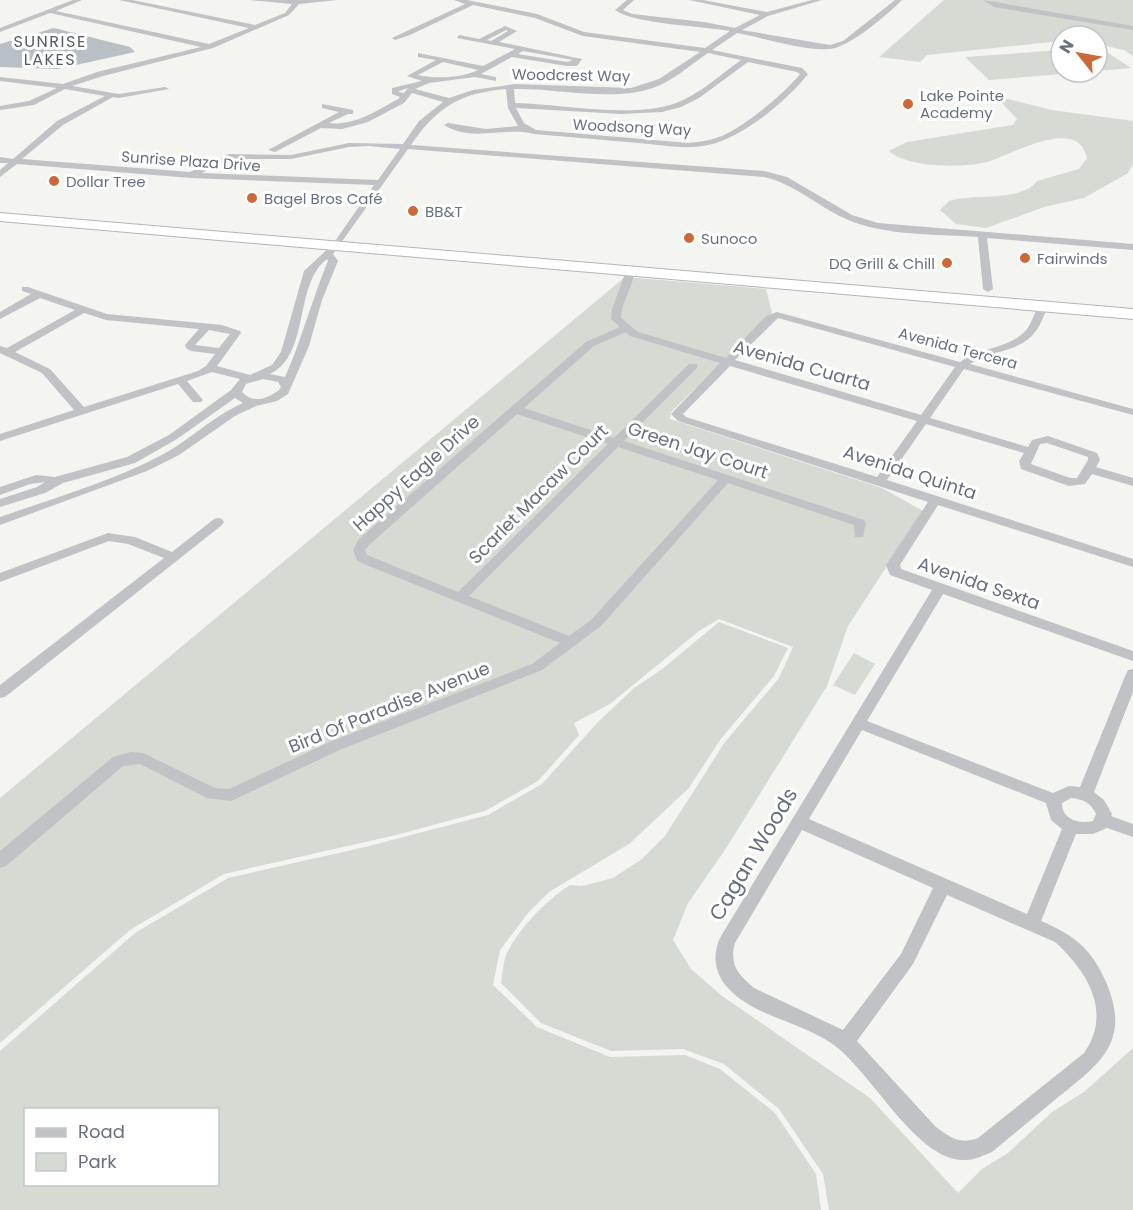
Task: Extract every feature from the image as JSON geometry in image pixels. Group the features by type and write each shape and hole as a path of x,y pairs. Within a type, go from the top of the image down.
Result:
{"highway":[{"path":"0,207 31,208 336,245 649,267 723,267 1133,303"},
{"path":"0,217 532,262 627,265 891,293 1133,314"},
{"path":"891,293 970,293 988,289"},
{"path":"1042,306 1046,302 1056,301 1133,303"}],"street":[{"path":"0,30 79,0"},
{"path":"122,0 256,27"},
{"path":"252,0 297,2 335,0"},
{"name":"Woodsong Way","path":"457,0 537,16 583,34 707,51 799,70 803,76 730,135 716,141 689,145 637,142 552,135 524,127"},
{"path":"631,0 618,10 631,16 736,30 811,45 838,46 899,0"},
{"path":"692,0 736,6 768,14"},
{"path":"986,0 993,5 1133,28"},
{"name":"Woodcrest Way","path":"336,245 427,117 446,102 475,92 510,87 636,90 662,81 736,30 768,14 812,1"},
{"path":"0,108 31,104 65,87 106,72 211,46 287,14 297,2"},
{"path":"395,38 475,2"},
{"path":"48,11 211,46"},
{"path":"480,41 505,28 514,31 492,43"},
{"path":"459,37 578,59 574,64 567,64 512,55"},
{"path":"442,60 411,76 430,80 475,74 521,49"},
{"path":"421,56 485,69"},
{"path":"512,105 634,111 666,109 686,102 747,59"},
{"path":"432,66 493,79"},
{"path":"0,79 112,95 165,89"},
{"path":"320,125 342,127 372,117 430,80"},
{"path":"448,125 506,132 524,127 514,116 510,87"},
{"path":"409,92 446,102"},
{"path":"0,174 60,123 112,95"},
{"path":"325,106 372,117"},
{"path":"272,150 347,111"},
{"path":"191,175 220,158 236,155 291,156 359,144 714,168 784,179 849,217 877,226 1133,247"},
{"name":"Sunrise Plaza Drive","path":"0,160 191,175 381,183"},
{"path":"982,235 988,289"},
{"path":"0,503 41,490 56,481 115,466 147,452 252,378 276,367 282,360 298,316 309,271 316,261 336,245"},
{"path":"0,521 132,474 164,459 240,407 279,396 286,387 301,354 317,300 333,261 336,245"},
{"path":"626,329 616,320 627,265"},
{"path":"25,289 106,317 206,327 236,333 206,371"},
{"path":"0,316 39,294"},
{"path":"880,481 962,365 973,357 1023,338 1033,328 1042,306"},
{"path":"4,350 82,310"},
{"name":"Avenida Tercera","path":"727,362 775,315 1133,412"},
{"path":"298,316 313,317"},
{"path":"206,327 190,345 191,348 223,352"},
{"name":"Avenida Cuarta","path":"626,329 646,339 1030,451"},
{"name":"Happy Eagle Drive","path":"570,642 366,560 360,555 360,548 590,344 626,329"},
{"path":"4,350 46,371 81,411"},
{"name":"Avenida Quinta","path":"727,362 677,416 1133,562"},
{"name":"Scarlet Macaw Court","path":"459,598 693,366"},
{"path":"0,438 206,371 252,378 276,378 286,387"},
{"path":"206,371 236,390 242,399 256,402"},
{"path":"180,380 197,400"},
{"name":"Green Jay Court","path":"515,409 860,523 859,534"},
{"path":"1042,439 1076,447 1093,455 1089,469 1083,480 1076,483 1025,466 1024,462 1036,442 1042,439"},
{"path":"1089,469 1133,482"},
{"path":"0,491 39,478 47,478 56,481 66,497"},
{"name":"Bird Of Paradise Avenue","path":"0,861 118,761 131,758 143,759 209,793 231,795 342,743 528,671 596,623 726,478"},
{"name":"Avenida Sexta","path":"936,499 892,569 897,574 1133,656"},
{"path":"0,693 218,522"},
{"path":"0,578 108,537 130,540 174,556"},
{"name":"Cagan Woods","path":"799,822 1062,937 1085,961 1106,1008 1107,1037 1091,1059 985,1146 975,1150 954,1149 933,1137 845,1042 742,989 729,975 723,959 727,941 939,589"},
{"path":"1084,794 1133,674"},
{"path":"858,723 1054,800 1069,792 1084,794 1102,808 1103,820 1100,825 1087,830 1071,826 1058,817 1053,806 1054,800"},
{"path":"1103,820 1133,831"},
{"path":"1032,922 1071,826"},
{"path":"845,1042 907,959 945,885"}],"green space":[{"path":"944,0 1133,0 1133,56 1124,50 1109,47 1109,24 1049,24 1049,42 927,55 920,62 879,57"},
{"path":"1049,51 1049,75 989,80 965,57"},
{"path":"1109,54 1131,68 1109,70"},
{"path":"1004,98 1052,110 1133,121 1133,164 1128,173 1084,198 1044,207 986,228 956,224 940,210 949,201 1019,192 1029,188 1037,181 1079,169 1087,158 1081,146 1071,140 1058,139 1027,146 987,162 950,166 909,161 889,151 907,142 1013,125 1017,119 1001,102"},
{"path":"625,277 766,289 772,313 671,412 670,419 882,488 923,511 848,626 827,686 725,850 688,903 673,940 691,969 722,996 870,1098 958,1193 982,1169 1008,1153 1052,1112 1084,1092 1133,1048 1133,1210 829,1210 823,1174 779,1109 724,1064 683,1049 611,1051 541,1023 501,983 506,954 527,923 552,898 570,885 582,886 613,878 642,859 665,836 725,742 779,678 793,647 719,619 699,631 610,704 574,723 579,735 538,781 485,811 396,835 224,874 130,930 0,1043 0,798"},
{"path":"719,622 788,648 774,676 720,740 689,788 629,844 549,892 528,913 500,950 493,985 537,1027 610,1057 685,1055 720,1069 775,1113 816,1174 821,1210 0,1210 0,1051 135,933 228,878 365,847 488,815 542,784 598,722 634,688 661,670"},
{"path":"854,653 875,664 855,695 833,685"}],"shaded area":[{"path":"54,28 130,47 135,52 58,69 0,67 0,44"}],"place":[{"name":"Lake Pointe Academy","path":"908,104"},
{"name":"Dollar Tree","path":"54,181"},
{"name":"Bagel Bros Café","path":"252,198"},
{"name":"BB&T","path":"413,211"},
{"name":"Sunoco","path":"689,238"},
{"name":"Fairwinds","path":"1025,258"},
{"name":"DQ Grill & Chill","path":"947,263"}],"district":[{"name":"SUNRISE LAKES","path":"50,50"}]}
